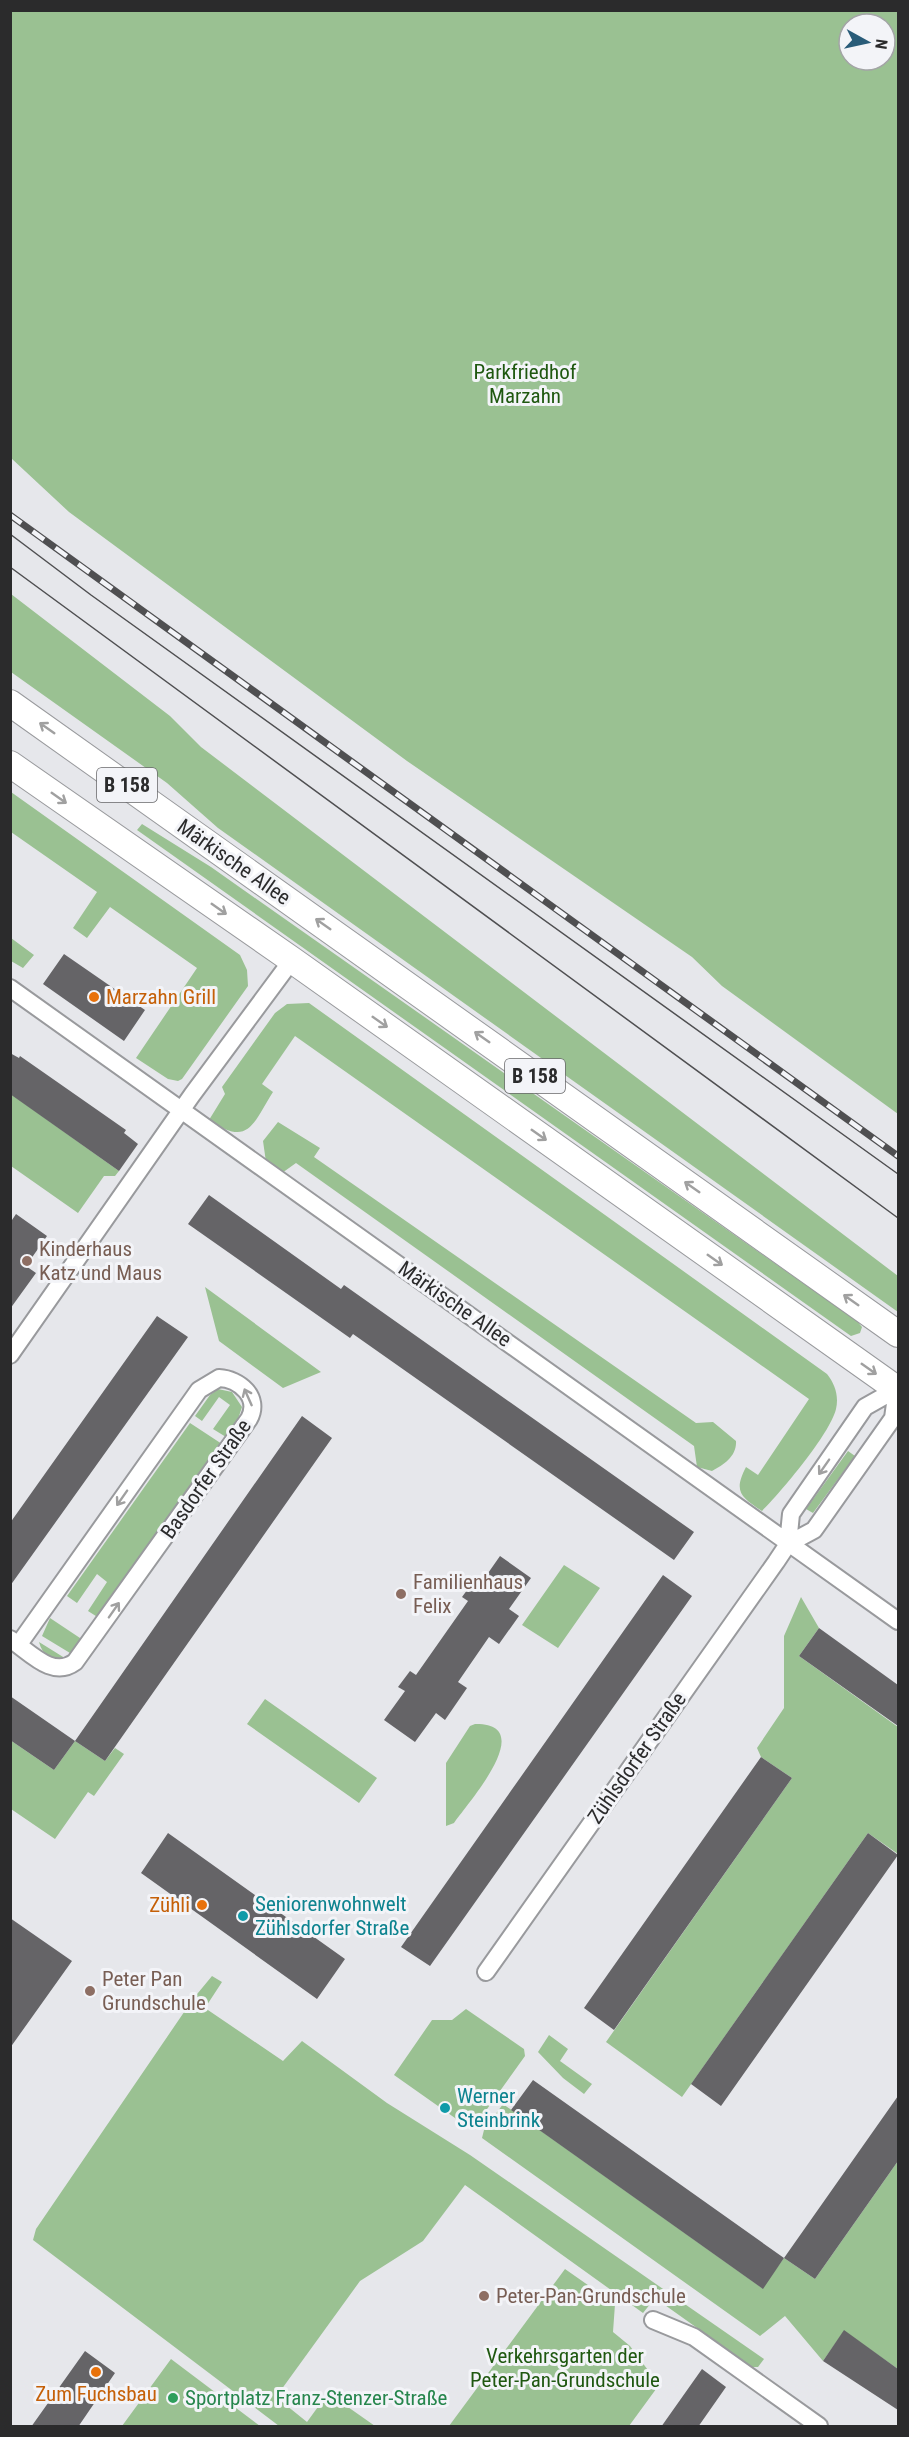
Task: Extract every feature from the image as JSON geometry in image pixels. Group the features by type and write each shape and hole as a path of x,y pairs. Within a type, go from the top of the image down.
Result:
{"main road":[{"name":"Märkische Allee","path":"10,703 898,1334"},
{"name":"B 158","path":"10,764 292,960 898,1389"}],"street":[{"path":"10,1355 292,960"},
{"name":"Märkische Allee","path":"10,988 898,1621"},
{"name":"Basdorfer Straße","path":"219,1378 241,1385 251,1397 252,1413 249,1419 75,1662 67,1668 51,1668 15,1642 199,1389 219,1378"},
{"name":"Zühlsdorfer Straße","path":"788,1544 791,1514 865,1407 898,1389"},
{"name":"Zühlsdorfer Straße","path":"486,1972 788,1544 814,1530 893,1418 898,1389"},
{"path":"653,2320 694,2337 819,2427"}],"green space":[{"name":"Parkfriedhof Marzahn","path":"10,11 898,11 898,1114 722,986 692,957 407,761 69,512 11,458"},
{"path":"11,594 170,716 201,747 898,1276 898,1312 218,828 167,783 11,672"},
{"path":"11,792 240,955 247,970 248,986 182,1079 178,1081 168,1079 136,1058 197,968 110,907 87,938 73,928 97,892 11,832"},
{"path":"142,824 211,867 857,1321 862,1327 860,1333 851,1336 137,830"},
{"path":"11,938 34,955 23,968 11,961"},
{"path":"309,1003 827,1374 837,1395 832,1420 804,1462 762,1511 744,1498 741,1493 742,1475 746,1467 758,1475 809,1399 295,1036 262,1084 273,1092 248,1128 241,1132 233,1132 209,1120 225,1094 222,1087 275,1013 287,1004"},
{"path":"11,1094 119,1171 115,1176 104,1176 78,1213 11,1166"},
{"path":"278,1122 320,1148 314,1157 696,1423 713,1422 736,1441 732,1456 712,1471 697,1467 694,1446 296,1163 282,1173 266,1162 263,1141"},
{"path":"205,1287 321,1372 283,1388 219,1341"},
{"path":"218,1389 232,1392 242,1407 238,1419 226,1437 213,1429 230,1405 219,1397 202,1421 195,1416 210,1395"},
{"path":"190,1423 222,1444 99,1618 88,1611 107,1582 97,1574 77,1603 67,1596"},
{"path":"848,1451 855,1456 813,1513 806,1509"},
{"path":"564,1565 600,1588 558,1648 522,1625"},
{"path":"801,1597 819,1628 799,1656 898,1727 898,1854 868,1833 682,2097 606,2042 792,1778 761,1757 757,1748 784,1708 784,1636"},
{"path":"50,1618 83,1640 78,1648 70,1653 42,1636"},
{"path":"39,1642 68,1660 49,1657"},
{"path":"265,1699 377,1778 359,1803 247,1724"},
{"path":"475,1724 493,1727 501,1736 500,1750 494,1766 472,1799 454,1823 446,1826 446,1763 470,1726"},
{"path":"10,1740 54,1770 75,1741 105,1761 115,1748 124,1754 94,1796 88,1792 55,1839 11,1809"},
{"path":"212,1976 222,1982 205,2008 283,2061 302,2041 387,2103 470,2155 764,2359 758,2367 752,2367 655,2298 643,2313 465,2185 423,2241 360,2281 276,2397 307,2422 328,2393 375,2426 279,2426 33,2240 36,2229 193,1999"},
{"path":"466,2009 524,2049 525,2056 472,2130 394,2075 432,2020 452,2020"},
{"path":"549,2035 568,2049 560,2061 592,2084 584,2094 563,2078 538,2052"},
{"path":"503,2104 762,2288 784,2258 815,2279 898,2161 898,2369 844,2331 823,2361 785,2316 760,2336 482,2138 484,2130"},
{"name":"Verkehrsgarten der Peter-Pan-Grundschule","path":"565,2269 615,2304 613,2332 630,2346 659,2385 629,2426 449,2426"},
{"name":"Sportplatz Franz-Stenzer-Straße","path":"171,2359 260,2426 122,2426"}],"building":[{"name":"Marzahn Grill","path":"64,954 145,1010 124,1041 43,984"},
{"path":"10,1053 19,1058 20,1056 126,1130 124,1133 138,1144 119,1171 10,1094"},
{"path":"209,1195 341,1289 344,1285 694,1532 674,1560 353,1334 350,1338 188,1224"},
{"path":"16,1214 47,1236 26,1266 36,1273 10,1309 10,1223"},
{"path":"157,1316 188,1337 10,1586 10,1523"},
{"path":"302,1416 332,1438 105,1761 75,1741"},
{"path":"500,1556 531,1578 509,1609 519,1616 499,1644 489,1637 458,1682 467,1688 445,1720 436,1713 415,1742 384,1720 405,1691 398,1687 410,1671 416,1675 468,1601 462,1597 473,1582 479,1586"},
{"path":"663,1575 692,1596 430,1966 401,1947"},
{"path":"819,1628 898,1685 898,1726 799,1656"},
{"path":"10,1696 75,1741 54,1770 10,1740"},
{"path":"761,1757 792,1778 614,2030 584,2008"},
{"name":"Seniorenwohnwelt Zühlsdorfer Straße","path":"168,1833 345,1959 317,1999 141,1873"},
{"path":"868,1833 898,1855 721,2106 691,2084"},
{"path":"10,1918 72,1961 10,2048"},
{"path":"533,2080 784,2258 763,2289 511,2110"},
{"path":"898,2096 898,2161 815,2279 784,2258"},
{"path":"844,2330 898,2369 898,2410 823,2361"},
{"path":"85,2351 115,2373 78,2427 31,2427"},
{"path":"702,2369 726,2387 698,2427 661,2427"}],"tram line":[{"path":"10,534 91,595 898,1174"},
{"path":"10,567 898,1218"}],"railway":[{"path":"10,515 898,1156"}],"place":[{"name":"Marzahn Grill","path":"94,997"},
{"name":"Kinderhaus Katz und Maus","path":"27,1261"},
{"name":"Familienhaus Felix","path":"401,1594"},
{"name":"Zühli","path":"202,1905"},
{"name":"Seniorenwohnwelt Zühlsdorfer Straße","path":"243,1916"},
{"name":"Peter Pan Grundschule","path":"90,1991"},
{"name":"Werner Steinbrink","path":"445,2108"},
{"name":"Peter-Pan-Grundschule","path":"484,2296"},
{"name":"Zum Fuchsbau","path":"96,2372"},
{"name":"Sportplatz Franz-Stenzer-Straße","path":"173,2398"}]}
